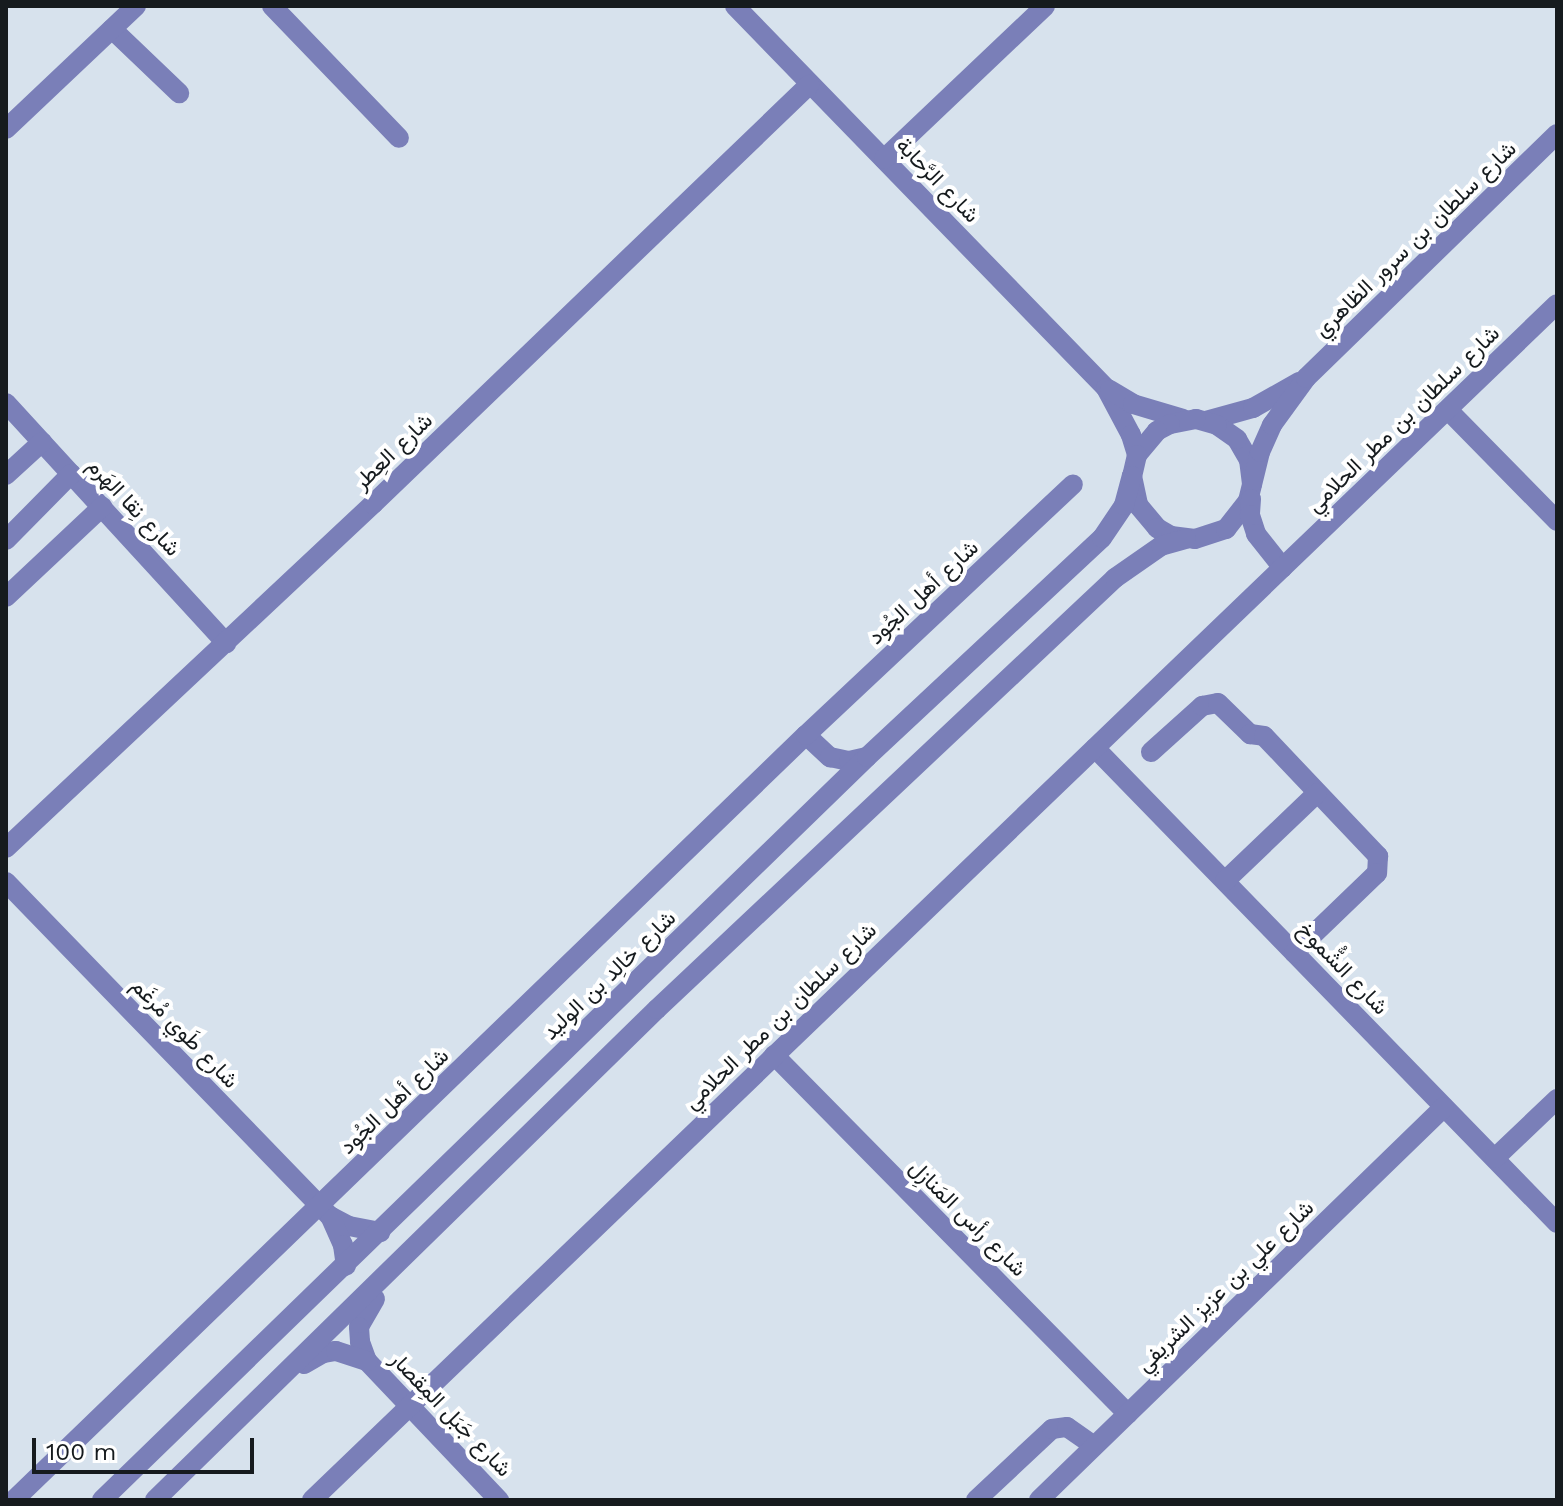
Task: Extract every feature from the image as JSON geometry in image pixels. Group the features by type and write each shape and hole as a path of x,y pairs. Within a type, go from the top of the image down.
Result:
{"street":[{"path":"6,129 136,6"},
{"path":"272,6 399,138"},
{"name":"شارع الرَّحابة","path":"735,6 1106,388 1133,404 1185,420"},
{"path":"884,159 1045,6"},
{"path":"112,29 179,93"},
{"name":"شارع العِطر","path":"6,848 226,643 809,85"},
{"name":"شارع سلطان بن سرور الظاهري","path":"1252,487 1272,425 1306,378 1557,134"},
{"name":"شارع سلطان بن مطر الحلامي","path":"312,1500 1557,304"},
{"name":"شارع سلطان بن سرور الظاهري","path":"1206,421 1253,408 1306,378"},
{"name":"شارع الرَّحابة","path":"1106,388 1131,435 1137,455"},
{"name":"شارع نِقا الهَرم","path":"6,403 226,643"},
{"path":"1448,410 1557,521"},
{"path":"1261,544 1241,536 1171,536 1146,518 1138,505 1132,476 1137,455 1157,431 1185,420 1206,421 1228,431 1244,449 1252,487 1250,515 1261,544 1283,568"},
{"path":"6,475 42,442"},
{"path":"6,540 71,474"},
{"name":"شارع خالِد بن الوليد","path":"102,1500 867,757 1102,538 1124,505 1132,476"},
{"name":"شارع أهل الجُود","path":"14,1500 325,1211 806,735 1073,484"},
{"path":"155,1500 657,1009 1115,578 1161,546 1195,538 1235,521 1252,487"},
{"path":"6,597 102,507"},
{"path":"1151,752 1202,706 1218,703 1250,734 1264,736 1378,856 1380,866 1372,879 1294,953"},
{"path":"806,735 822,752 839,760 867,757"},
{"name":"شارع الشُّموخ","path":"1095,748 1557,1223"},
{"path":"822,752 830,775 827,798"},
{"path":"1225,881 1317,793"},
{"name":"شارع طَوي مُرغَم","path":"6,882 325,1211 340,1235 346,1266"},
{"path":"657,1009 661,992 678,968 666,953"},
{"name":"شارع رأس المَنازِل","path":"774,1055 1128,1414"},
{"path":"1495,1158 1557,1099"},
{"name":"شارع علي بن عزيز الشريفي","path":"1039,1500 1444,1107"},
{"name":"شارع طَوي مُرغَم","path":"325,1211 359,1229 380,1232"},
{"name":"شارع جَبَل المِقصار","path":"405,1258 366,1310 359,1327 360,1342 367,1361 499,1500"},
{"name":"شارع جَبَل المِقصار","path":"256,1403 313,1357 323,1353 336,1351 367,1361"},
{"path":"976,1500 1052,1429 1067,1427 1094,1446"}]}
